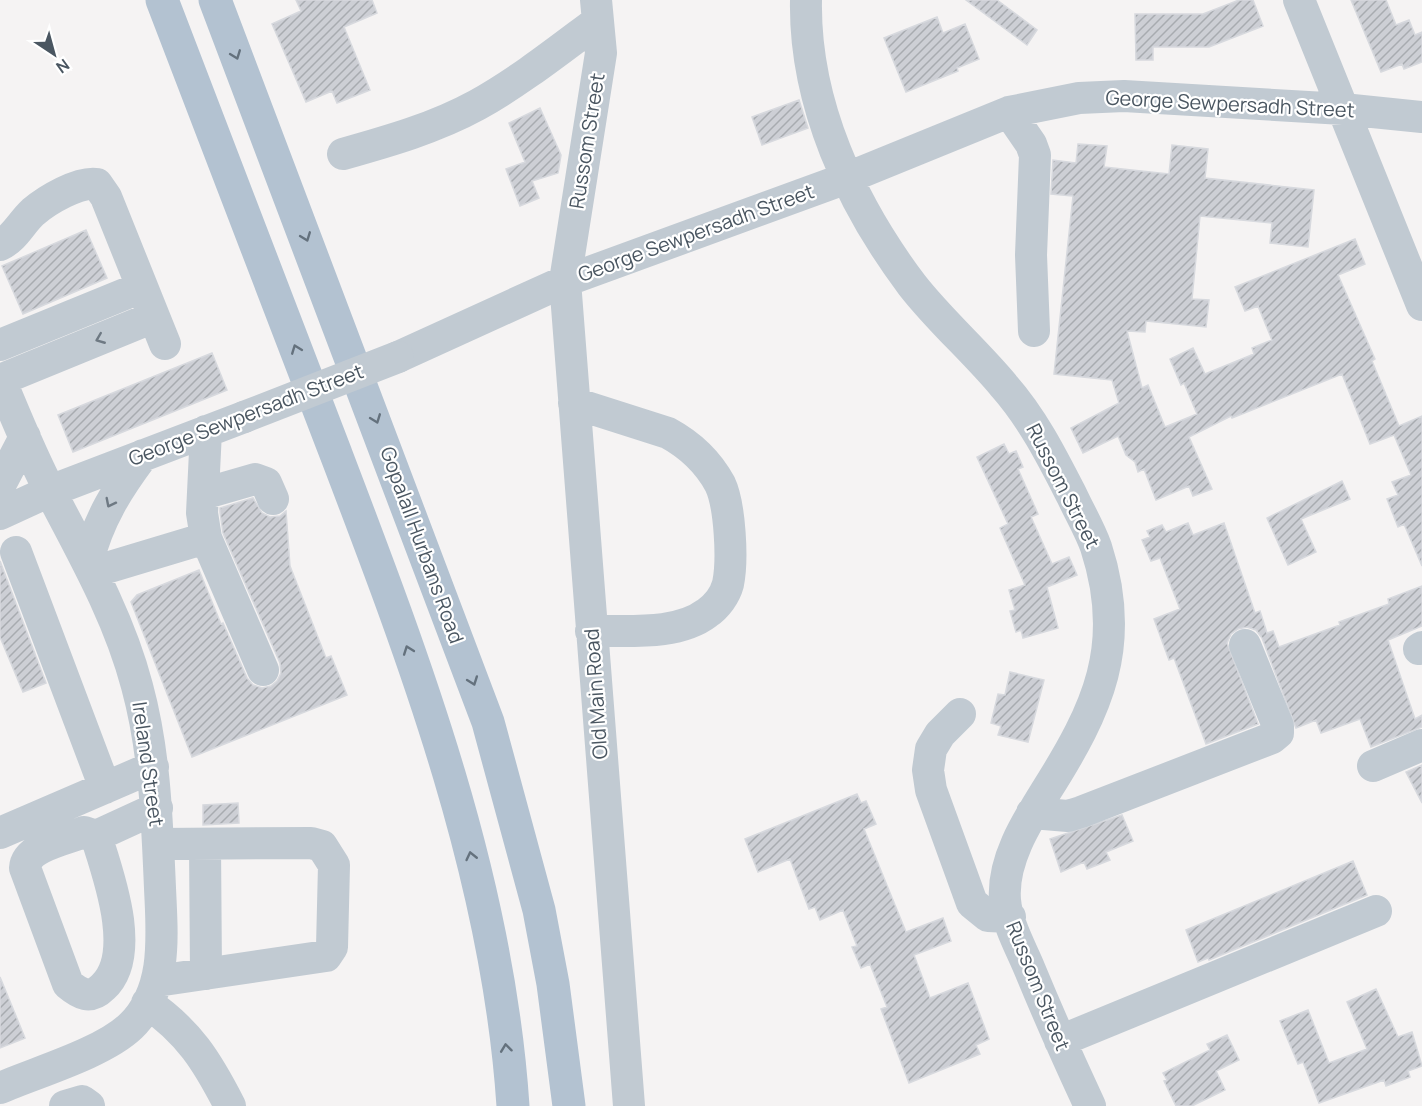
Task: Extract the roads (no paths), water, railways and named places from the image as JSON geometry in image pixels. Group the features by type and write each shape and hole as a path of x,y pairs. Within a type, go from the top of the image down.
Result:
{"main road":[{"path":"162,0 368,538 437,730 467,838 483,912 499,992 513,1106"},
{"name":"Gopalall Hurbans Road","path":"215,0 374,414 488,722 539,910 553,984 569,1106"}],"street":[{"name":"Russom Street","path":"806,0 806,41 810,70 820,111 847,178 885,246 913,286 1004,385 1030,418 1096,545 1104,579 1111,630 1106,666 1095,704 1073,750 1032,813 1016,846 1010,863 1005,900 1060,1041 1090,1106"},
{"path":"1299,0 1422,305"},
{"name":"Russom Street","path":"566,281 601,53 597,10"},
{"path":"344,154 396,140 476,106 521,78 597,10"},
{"name":"George Sewpersadh Street","path":"0,514 50,490 398,357 566,281 847,178 1009,112 1078,98 1124,96 1343,109 1422,117"},
{"path":"1009,112 1031,144 1035,155 1031,255 1034,331"},
{"path":"0,245 8,242 41,206 78,186 97,184 106,197 160,331 0,380"},
{"name":"Old Main Road","path":"566,281 629,1106"},
{"path":"0,345 142,287"},
{"name":"Ireland Street","path":"0,380 50,490 91,566 137,685 153,767 157,808 161,914 152,992"},
{"path":"574,403 668,433 682,441 711,470 721,486 726,508 730,562 728,585 721,600 710,612 698,620 677,626 591,631"},
{"path":"206,431 202,513 206,538 263,670"},
{"path":"0,485 25,437"},
{"path":"143,455 116,490 100,523 91,566 206,538"},
{"path":"203,494 255,479 266,483 273,500"},
{"path":"16,552 105,788"},
{"path":"1032,813 1068,816 1081,812 1272,738 1278,733 1278,726 1245,645"},
{"path":"960,714 940,734 932,749 928,770 931,790 975,907 988,916 1010,917"},
{"path":"1373,766 1422,746"},
{"path":"0,832 153,767"},
{"path":"96,836 113,890 119,943 115,971 107,984 88,996 81,994 68,984 25,868 29,856 84,832 96,836 157,808"},
{"path":"0,1088 112,1040 131,1026 152,992 206,974 326,956 332,947 334,865 321,846 311,843 158,844"},
{"path":"205,844 206,974"},
{"path":"962,872 1010,863"},
{"path":"1060,1041 1376,911"},
{"path":"152,992 210,1067 230,1106"},
{"path":"65,1106 82,1101 89,1106"}]}
